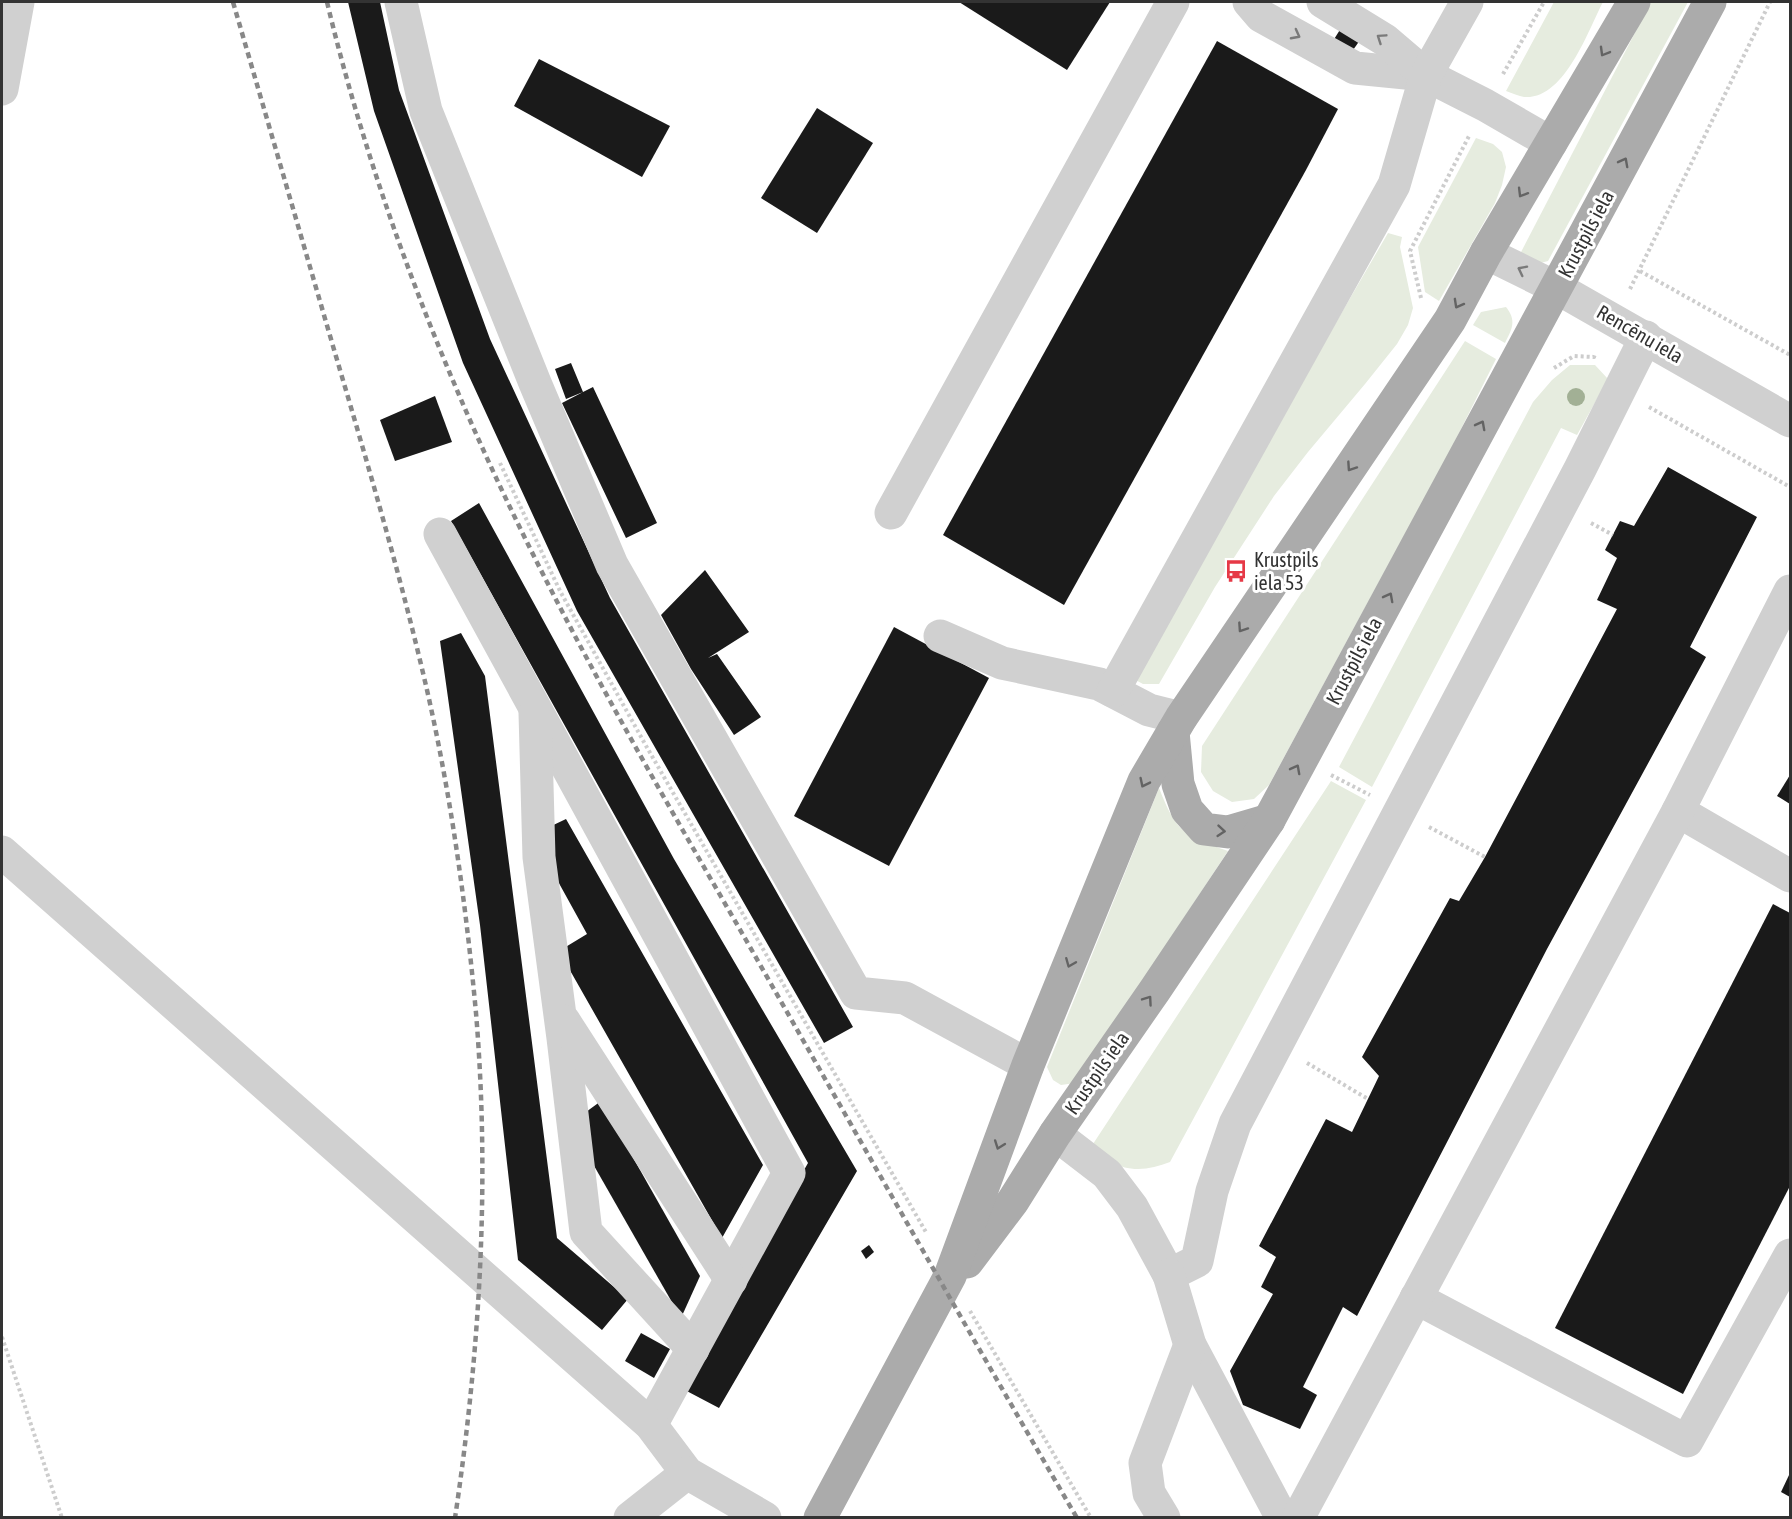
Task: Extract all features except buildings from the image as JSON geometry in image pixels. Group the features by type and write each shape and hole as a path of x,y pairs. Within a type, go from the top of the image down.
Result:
{"main road":[{"name":"Krustpils iela","path":"820,1518 950,1281 1028,1065 1144,781 1177,725 1450,320 1486,253 1634,2"},
{"name":"Krustpils iela","path":"950,1281 1013,1201 1055,1134 1269,820 1710,2"},
{"path":"1177,725 1178,784 1187,810 1204,829 1228,832 1269,820"}],"street":[{"path":"2,89 18,2"},
{"path":"401,2 426,111 612,565 856,993 905,998 1028,1065"},
{"path":"891,513 1173,2"},
{"path":"1249,2 1261,16 1356,68 1426,75"},
{"path":"1323,2 1385,40 1426,75 1485,105 1551,143"},
{"path":"1113,691 1394,185 1426,75 1467,2"},
{"name":"Rencēnu iela","path":"1486,253 1614,319 1791,421"},
{"path":"1169,1275 1197,1261 1212,1191 1235,1124 1575,480 1646,337"},
{"path":"440,534 789,1173 651,1425"},
{"path":"1298,1518 1678,811 1791,591"},
{"path":"940,636 1002,663 1099,684 1177,725"},
{"path":"535,708 539,857 586,1232 693,1349"},
{"path":"1678,811 1791,876"},
{"path":"2,852 651,1425 687,1473 765,1518"},
{"path":"560,1015 731,1280"},
{"path":"1055,1134 1107,1174 1132,1207 1169,1275 1190,1345 1282,1518"},
{"path":"1416,1298 1687,1441 1791,1255"},
{"path":"1164,1518 1149,1493 1145,1463 1190,1345"},
{"path":"630,1518 687,1473"}],"path":[{"path":"1423,305 1410,251 1485,105 1544,2"},
{"path":"1614,319 1640,271 1770,2"},
{"path":"1640,271 1791,356"},
{"path":"1594,357 1612,370 1645,405 1791,487"},
{"path":"501,464 560,591 657,765 950,1281 1091,1518"},
{"path":"1585,519 1613,535"},
{"path":"1307,1063 1368,1099"},
{"path":"2,1337 63,1518"}],"shaded area":[{"path":"1554,2 1603,2 1573,61 1552,87 1539,95 1524,97 1506,91"},
{"path":"1651,2 1688,2 1548,261 1537,264 1520,254"},
{"path":"1476,138 1493,144 1502,152 1506,167 1502,185 1495,203 1439,301 1425,292 1418,247"},
{"path":"1388,233 1402,237 1400,247 1413,308 1408,325 1397,344 1274,496 1215,587 1159,684 1143,684 1130,677"},
{"path":"1506,307 1512,325 1505,343 1473,325 1481,312"},
{"path":"1465,341 1496,359 1451,449 1269,785 1254,799 1232,802 1213,791 1201,772 1202,746"},
{"path":"1570,365 1595,365 1608,379 1577,435 1561,428 1372,787 1339,767 1533,402 1552,380"},
{"path":"1331,781 1366,800 1170,1162 1140,1169 1117,1165 1093,1144"},
{"path":"1159,788 1171,815 1183,830 1201,841 1228,851 1075,1083 1061,1085 1053,1080 1047,1067"}],"railway":[{"path":"233,2 372,479 406,605 436,730 457,851 476,1013 480,1076 482,1203 471,1392 455,1518"},
{"path":"327,2 368,152 420,298 480,442 547,582 644,762 1077,1518"}],"place":[{"name":"Krustpils iela 53","path":"1236,571"}]}
